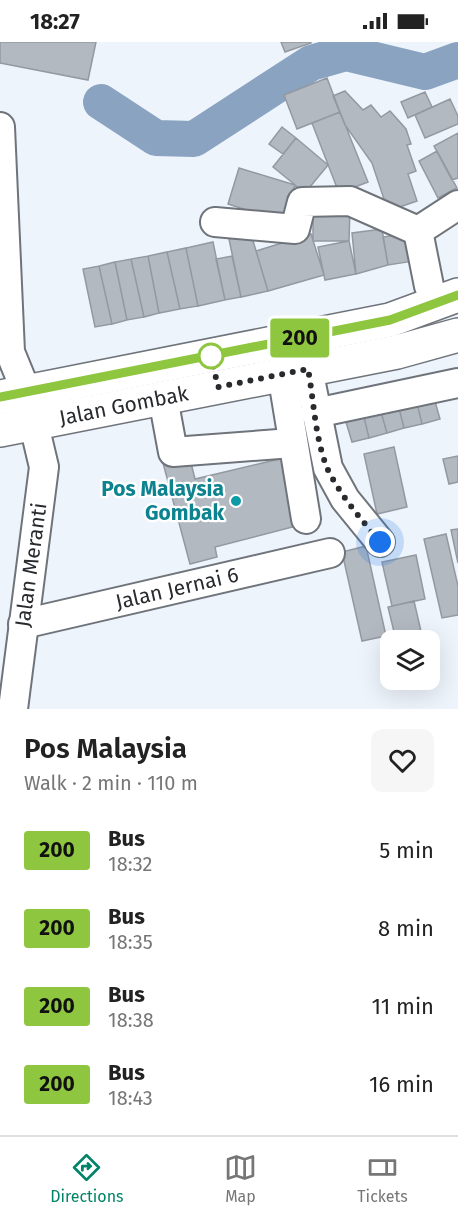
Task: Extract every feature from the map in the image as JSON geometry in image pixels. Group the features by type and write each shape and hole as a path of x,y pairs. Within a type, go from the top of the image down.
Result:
{"main road":[{"name":"Jalan Gombak","path":"0,430 20,404 390,320 421,325 451,304"},
{"name":"Jalan Gombak","path":"20,404 163,398 397,352 458,335"}],"street":[{"path":"0,127 5,353"},
{"path":"215,222 295,229 302,202 350,201 418,231"},
{"path":"418,231 458,205"},
{"path":"418,231 429,286 451,304"},
{"name":"Jalan Meranti","path":"5,353 20,404 44,467 38,527 22,624 13,709"},
{"path":"295,371 316,414 328,468 345,499 380,542"},
{"path":"295,371 292,443 306,519"},
{"path":"316,414 458,383"},
{"path":"163,398 173,452 292,443"},
{"name":"Jalan Jernai 6","path":"22,624 330,553"}],"building":[{"path":"0,42 96,42 88,80 0,63"},
{"path":"281,42 311,42 311,43 285,52"},
{"path":"327,78 340,112 297,129 284,95"},
{"path":"345,91 363,110 371,105 381,117 390,111 406,129 411,144 407,145 416,171 408,174 417,201 388,211 372,163 345,125 333,96"},
{"path":"425,92 432,107 408,118 401,102"},
{"path":"450,99 458,116 458,124 425,138 415,115"},
{"path":"340,112 368,182 339,193 312,123"},
{"path":"282,127 296,138 283,154 269,144"},
{"path":"458,133 458,178 452,180 434,146"},
{"path":"296,138 328,165 305,193 273,167"},
{"path":"437,151 457,188 438,198 419,161"},
{"path":"239,168 295,185 284,222 228,204"},
{"path":"313,208 350,208 349,241 313,241"},
{"path":"382,229 388,265 356,274 352,233"},
{"path":"409,233 414,261 388,265 383,237"},
{"path":"251,234 268,291 241,297 229,239"},
{"path":"311,234 324,275 268,291 256,251"},
{"path":"349,241 356,274 325,280 318,247"},
{"path":"213,242 225,300 198,306 186,248"},
{"path":"186,248 198,306 180,309 167,252"},
{"path":"167,252 180,309 159,313 148,256"},
{"path":"148,256 159,313 144,317 131,259"},
{"path":"232,256 241,297 225,300 216,259"},
{"path":"131,259 144,317 127,320 115,262"},
{"path":"115,262 127,320 112,324 99,266"},
{"path":"99,266 112,324 95,327 83,269"},
{"path":"434,398 440,419 422,424 417,403"},
{"path":"417,403 422,424 404,428 399,408"},
{"path":"399,408 404,428 387,433 381,412"},
{"path":"381,412 387,433 369,438 364,417"},
{"path":"364,417 369,438 352,442 346,422"},
{"path":"394,447 407,507 377,514 364,454"},
{"name":"Pos Malaysia Gombak","path":"189,455 195,479 288,457 304,524 215,547 217,557 190,564 163,463"},
{"path":"458,456 458,482 449,484 443,459"},
{"path":"458,529 458,563 451,530"},
{"path":"446,534 458,586 458,615 442,618 424,539"},
{"path":"366,546 385,630 380,630 380,637 362,641 342,552"},
{"path":"416,555 425,599 392,606 382,562"},
{"path":"414,601 421,630 394,630 388,607"}],"waterway":[{"path":"101,102 156,138 194,139 311,63 346,53 425,72 458,60"}],"bus line":[{"name":"200","path":"0,397 390,320 458,295"}],"place":[{"name":"Pos Malaysia Gombak","path":"236,501"}],"route":[{"path":"211,356 218,387 308,369 319,435 328,468 345,499 380,542"}]}
